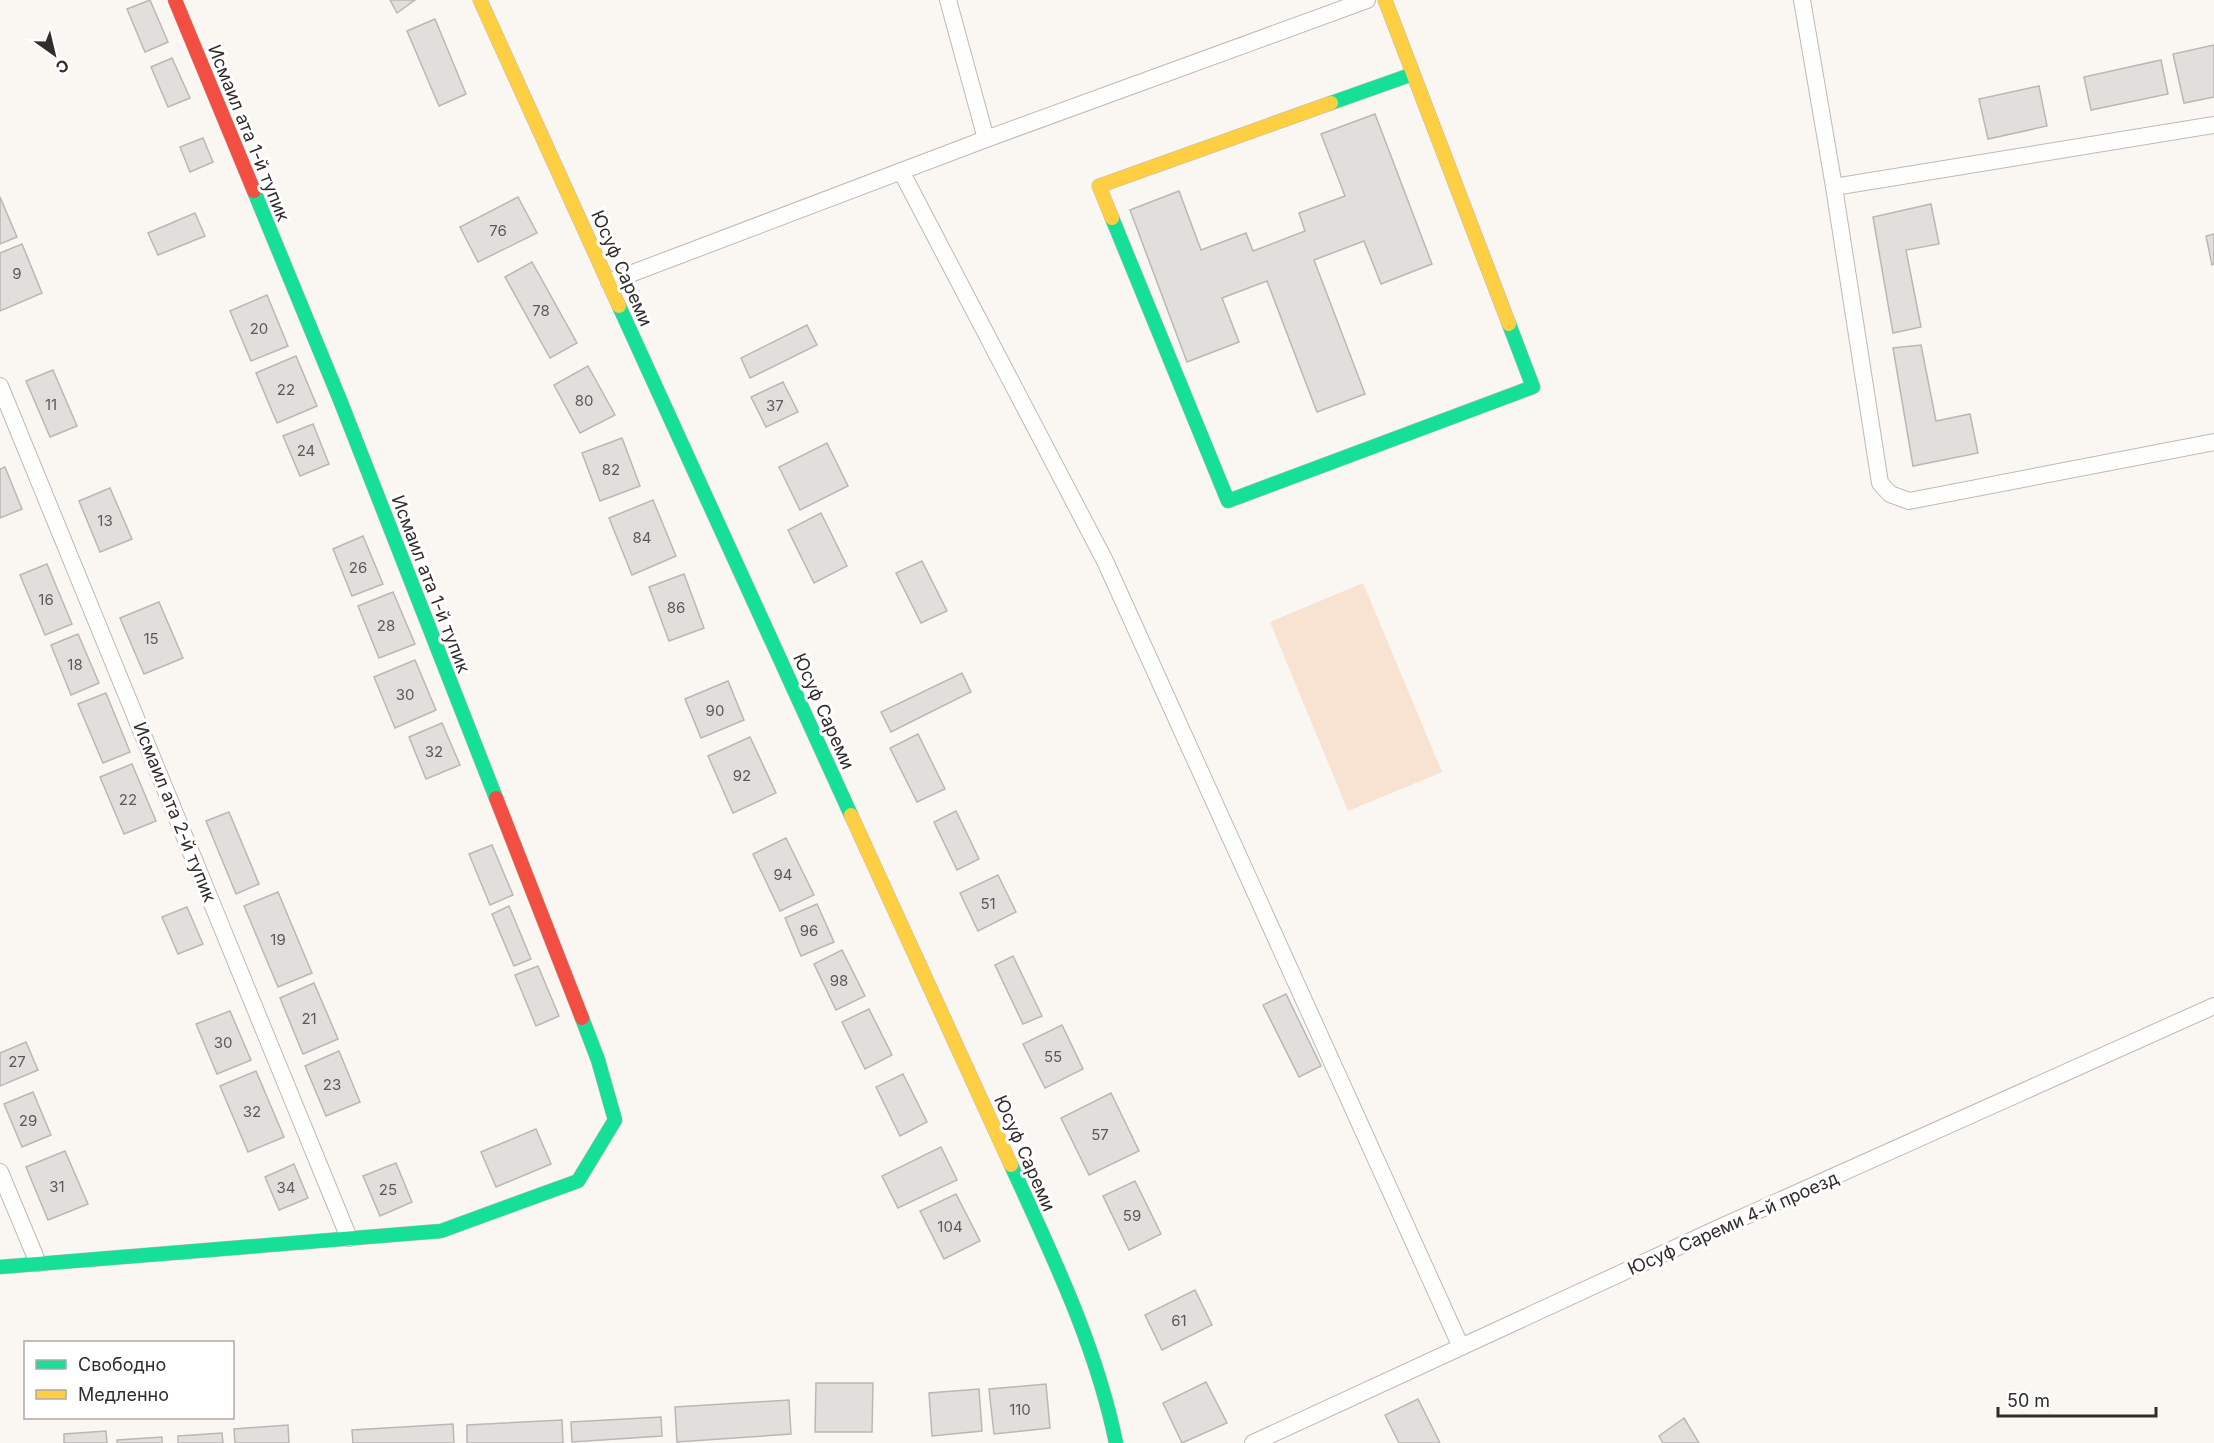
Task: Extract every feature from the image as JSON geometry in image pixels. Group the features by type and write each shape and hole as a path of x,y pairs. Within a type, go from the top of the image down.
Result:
{"street":[{"name":"Исмаил ата 1-й тупик","path":"175,0 340,400 598,1060 615,1120 578,1180 441,1231 349,1238"},
{"name":"Юсуф Сареми","path":"480,0 1066,1286 1107,1401 1116,1443"},
{"path":"948,0 986,139"},
{"path":"609,282 986,139 1367,0"},
{"path":"1385,0 1533,387 1227,501 1099,186 1413,74"},
{"path":"1802,0 1880,483 1890,494 1909,501 2214,442"},
{"path":"1834,187 2214,125"},
{"path":"901,171 1105,561 1461,1347"},
{"name":"Исмаил ата 2-й тупик","path":"0,386 349,1238"},
{"name":"Юсуф Сареми 4-й проезд","path":"1253,1443 2214,1006"},
{"path":"0,1172 39,1263"},
{"path":"0,1267 349,1238"}],"shaded area":[{"path":"1363,583 1442,772 1348,811 1270,622"}],"building":[{"path":"150,0 168,42 145,52 127,9"},
{"path":"390,0 415,0 397,13"},
{"path":"435,19 466,94 439,106 407,31"},
{"path":"2214,45 2214,97 2184,103 2173,54"},
{"path":"172,58 190,98 168,107 151,67"},
{"path":"2161,60 2168,94 2091,110 2084,77"},
{"path":"2039,86 2047,126 1988,139 1979,99"},
{"path":"1375,114 1432,264 1381,284 1364,241 1314,260 1365,394 1317,412 1267,281 1222,298 1239,342 1187,362 1130,210 1179,191 1201,250 1246,233 1253,251 1305,231 1299,213 1345,196 1321,134"},
{"path":"203,138 213,162 190,172 180,147"},
{"path":"0,197 17,237 0,244"},
{"path":"518,197 537,233 478,262 460,227"},
{"path":"1931,204 1939,244 1906,250 1921,327 1893,333 1873,217"},
{"path":"195,213 205,236 158,255 148,233"},
{"path":"2214,234 2214,264 2212,265 2206,236"},
{"path":"22,244 42,293 0,311 0,253"},
{"path":"532,262 577,343 550,358 505,277"},
{"path":"267,295 288,346 251,361 230,311"},
{"path":"807,325 817,345 750,378 741,358"},
{"path":"1921,345 1936,421 1970,414 1978,453 1913,466 1893,348"},
{"path":"296,356 317,406 277,423 256,373"},
{"path":"588,366 615,415 580,433 554,385"},
{"path":"53,370 77,426 50,437 26,381"},
{"path":"783,382 798,412 766,427 751,397"},
{"path":"313,424 329,464 300,476 283,436"},
{"path":"622,438 640,486 600,501 582,453"},
{"path":"827,443 848,486 800,510 779,467"},
{"path":"5,467 22,509 0,518 0,469"},
{"path":"110,488 132,539 100,552 79,501"},
{"path":"653,500 676,556 632,575 609,518"},
{"path":"821,513 847,566 814,583 788,530"},
{"path":"363,536 383,584 352,596 333,549"},
{"path":"922,561 947,611 921,623 896,573"},
{"path":"47,564 72,624 45,635 20,575"},
{"path":"684,574 704,628 669,641 649,587"},
{"path":"393,592 415,644 379,658 358,606"},
{"path":"159,602 183,658 144,674 120,618"},
{"path":"78,634 99,683 71,695 51,645"},
{"path":"415,660 436,710 395,728 374,677"},
{"path":"962,673 971,692 891,732 881,712"},
{"path":"728,681 744,720 701,738 685,699"},
{"path":"106,693 130,752 103,763 78,704"},
{"path":"442,723 460,765 426,779 409,737"},
{"path":"918,734 945,789 917,802 890,748"},
{"path":"750,737 776,793 733,813 708,756"},
{"path":"132,764 156,821 124,834 100,777"},
{"path":"956,811 979,859 957,870 934,822"},
{"path":"229,812 259,884 236,894 206,821"},
{"path":"786,838 814,895 780,911 753,854"},
{"path":"492,845 513,895 490,905 469,854"},
{"path":"998,875 1016,912 978,931 960,893"},
{"path":"278,892 312,973 278,987 244,906"},
{"path":"817,904 834,942 801,956 785,918"},
{"path":"509,906 531,959 514,966 492,914"},
{"path":"187,907 203,944 178,954 162,917"},
{"path":"842,950 865,996 836,1010 814,964"},
{"path":"1013,956 1042,1016 1023,1024 995,965"},
{"path":"538,966 559,1016 536,1026 515,975"},
{"path":"314,983 338,1039 303,1054 280,998"},
{"path":"1286,994 1321,1066 1299,1077 1263,1005"},
{"path":"869,1009 892,1055 865,1069 842,1022"},
{"path":"230,1011 251,1060 217,1074 196,1024"},
{"path":"1062,1025 1083,1069 1045,1088 1023,1044"},
{"path":"26,1042 38,1070 0,1086 0,1053"},
{"path":"339,1051 360,1102 326,1116 305,1066"},
{"path":"256,1071 284,1137 248,1152 220,1086"},
{"path":"903,1074 927,1122 900,1136 876,1087"},
{"path":"33,1092 51,1135 22,1147 4,1104"},
{"path":"1111,1093 1139,1151 1089,1175 1061,1118"},
{"path":"536,1129 551,1164 496,1187 481,1152"},
{"path":"941,1147 957,1180 898,1208 882,1176"},
{"path":"65,1151 88,1204 48,1220 26,1167"},
{"path":"396,1163 412,1202 380,1216 363,1176"},
{"path":"294,1164 308,1198 279,1210 265,1177"},
{"path":"1135,1181 1161,1234 1129,1250 1103,1196"},
{"path":"956,1194 980,1241 944,1259 920,1211"},
{"path":"1195,1290 1212,1325 1162,1350 1145,1315"},
{"path":"1206,1382 1227,1423 1182,1443 1163,1403"},
{"path":"816,1383 873,1383 872,1432 815,1432"},
{"path":"1046,1384 1050,1428 994,1434 989,1389"},
{"path":"979,1389 982,1431 932,1436 929,1393"},
{"path":"1418,1399 1440,1443 1399,1443 1385,1415"},
{"path":"789,1400 791,1434 677,1442 675,1407"},
{"path":"661,1417 662,1436 572,1442 571,1422"},
{"path":"1684,1418 1699,1443 1663,1443 1659,1436"},
{"path":"562,1420 563,1443 467,1443 467,1425"},
{"path":"453,1424 454,1443 353,1443 352,1430"},
{"path":"288,1425 289,1443 235,1443 234,1429"},
{"path":"106,1431 107,1443 64,1443 64,1434"},
{"path":"222,1433 223,1443 178,1443 178,1436"},
{"path":"162,1437 162,1443 117,1443 117,1440"}],"traffic: fast":[{"path":"1331,103 1413,74"},
{"path":"254,191 340,400 496,798"},
{"path":"1112,218 1228,501 1533,387 1509,324"},
{"path":"619,306 851,815"},
{"path":"0,1267 441,1231 578,1181 615,1120 598,1060 582,1018"},
{"path":"1011,1165 1085,1336 1116,1443"}],"traffic: slow":[{"path":"480,0 619,306"},
{"path":"1385,0 1509,324"},
{"path":"1112,218 1099,186 1331,103"},
{"path":"851,815 1011,1165"}],"traffic: jam":[{"path":"175,0 254,191"},
{"path":"496,798 582,1018"}]}
